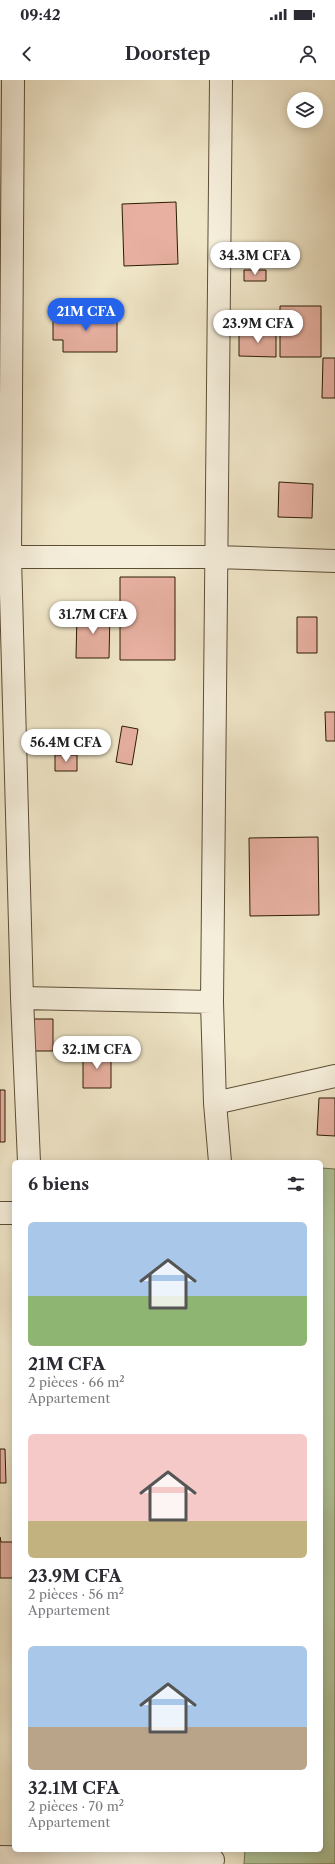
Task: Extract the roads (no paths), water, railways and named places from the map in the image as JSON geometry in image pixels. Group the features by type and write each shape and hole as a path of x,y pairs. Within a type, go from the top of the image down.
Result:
{"street":[{"path":"13,80 5,557 29,1160"},
{"path":"220,1160 215,1103 212,1002 221,80"},
{"path":"5,557 216,557 335,561"},
{"path":"22,998 212,1002"},
{"path":"215,1103 335,1076"},
{"path":"0,1213 12,1213"},
{"path":"12,1854 214,1858"}]}
